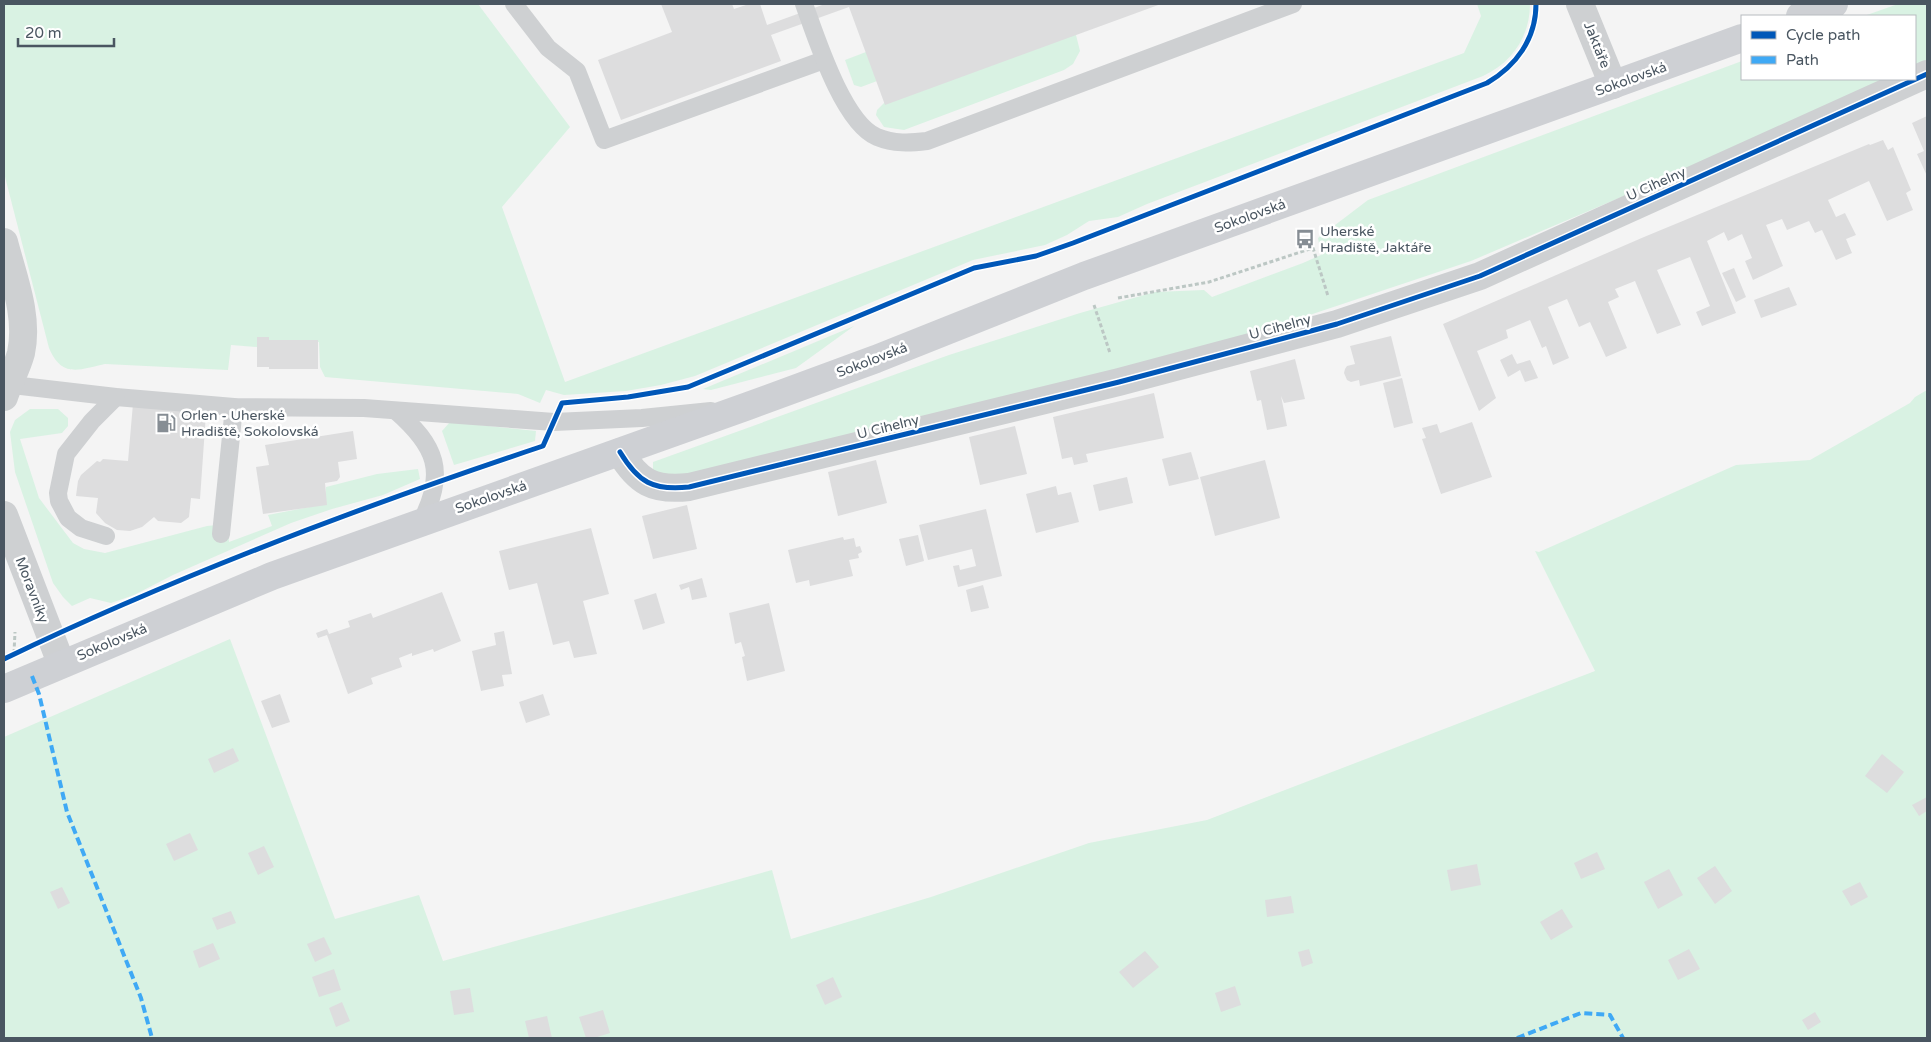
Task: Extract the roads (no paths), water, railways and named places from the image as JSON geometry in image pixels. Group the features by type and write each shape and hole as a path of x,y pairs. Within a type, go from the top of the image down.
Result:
{"main road":[{"path":"1803,15 1834,4"},
{"name":"Sokolovská","path":"4,689 61,663 248,585 748,406 876,359 1084,276 1741,38"}],"street":[{"name":"Jaktáře","path":"1580,4 1613,85"},
{"name":"U Cihelny","path":"620,452 630,470 648,483 666,488 689,487 1120,382 1336,324 1480,276 1914,80"},
{"path":"4,242 24,330 18,364 5,388"},
{"name":"Moravníky","path":"4,516 61,663"}],"lane":[{"path":"514,4 548,48 577,71 604,140 824,60"},
{"path":"804,4 824,60 852,112 863,127 876,137 904,144 927,141 1293,4"},
{"path":"5,388 234,407 364,408 554,422 642,418 748,406"},
{"path":"106,536 81,528 68,518 59,501 58,493 66,454 92,420 116,397"},
{"path":"221,534 234,407"},
{"path":"396,411 422,436 431,452 435,482 432,502 422,522"}],"place":[{"name":"Uherské Hradiště, Jaktáře","path":"1305,239"},
{"name":"Orlen - Uherské Hradiště, Sokolovská","path":"166,423"}]}
